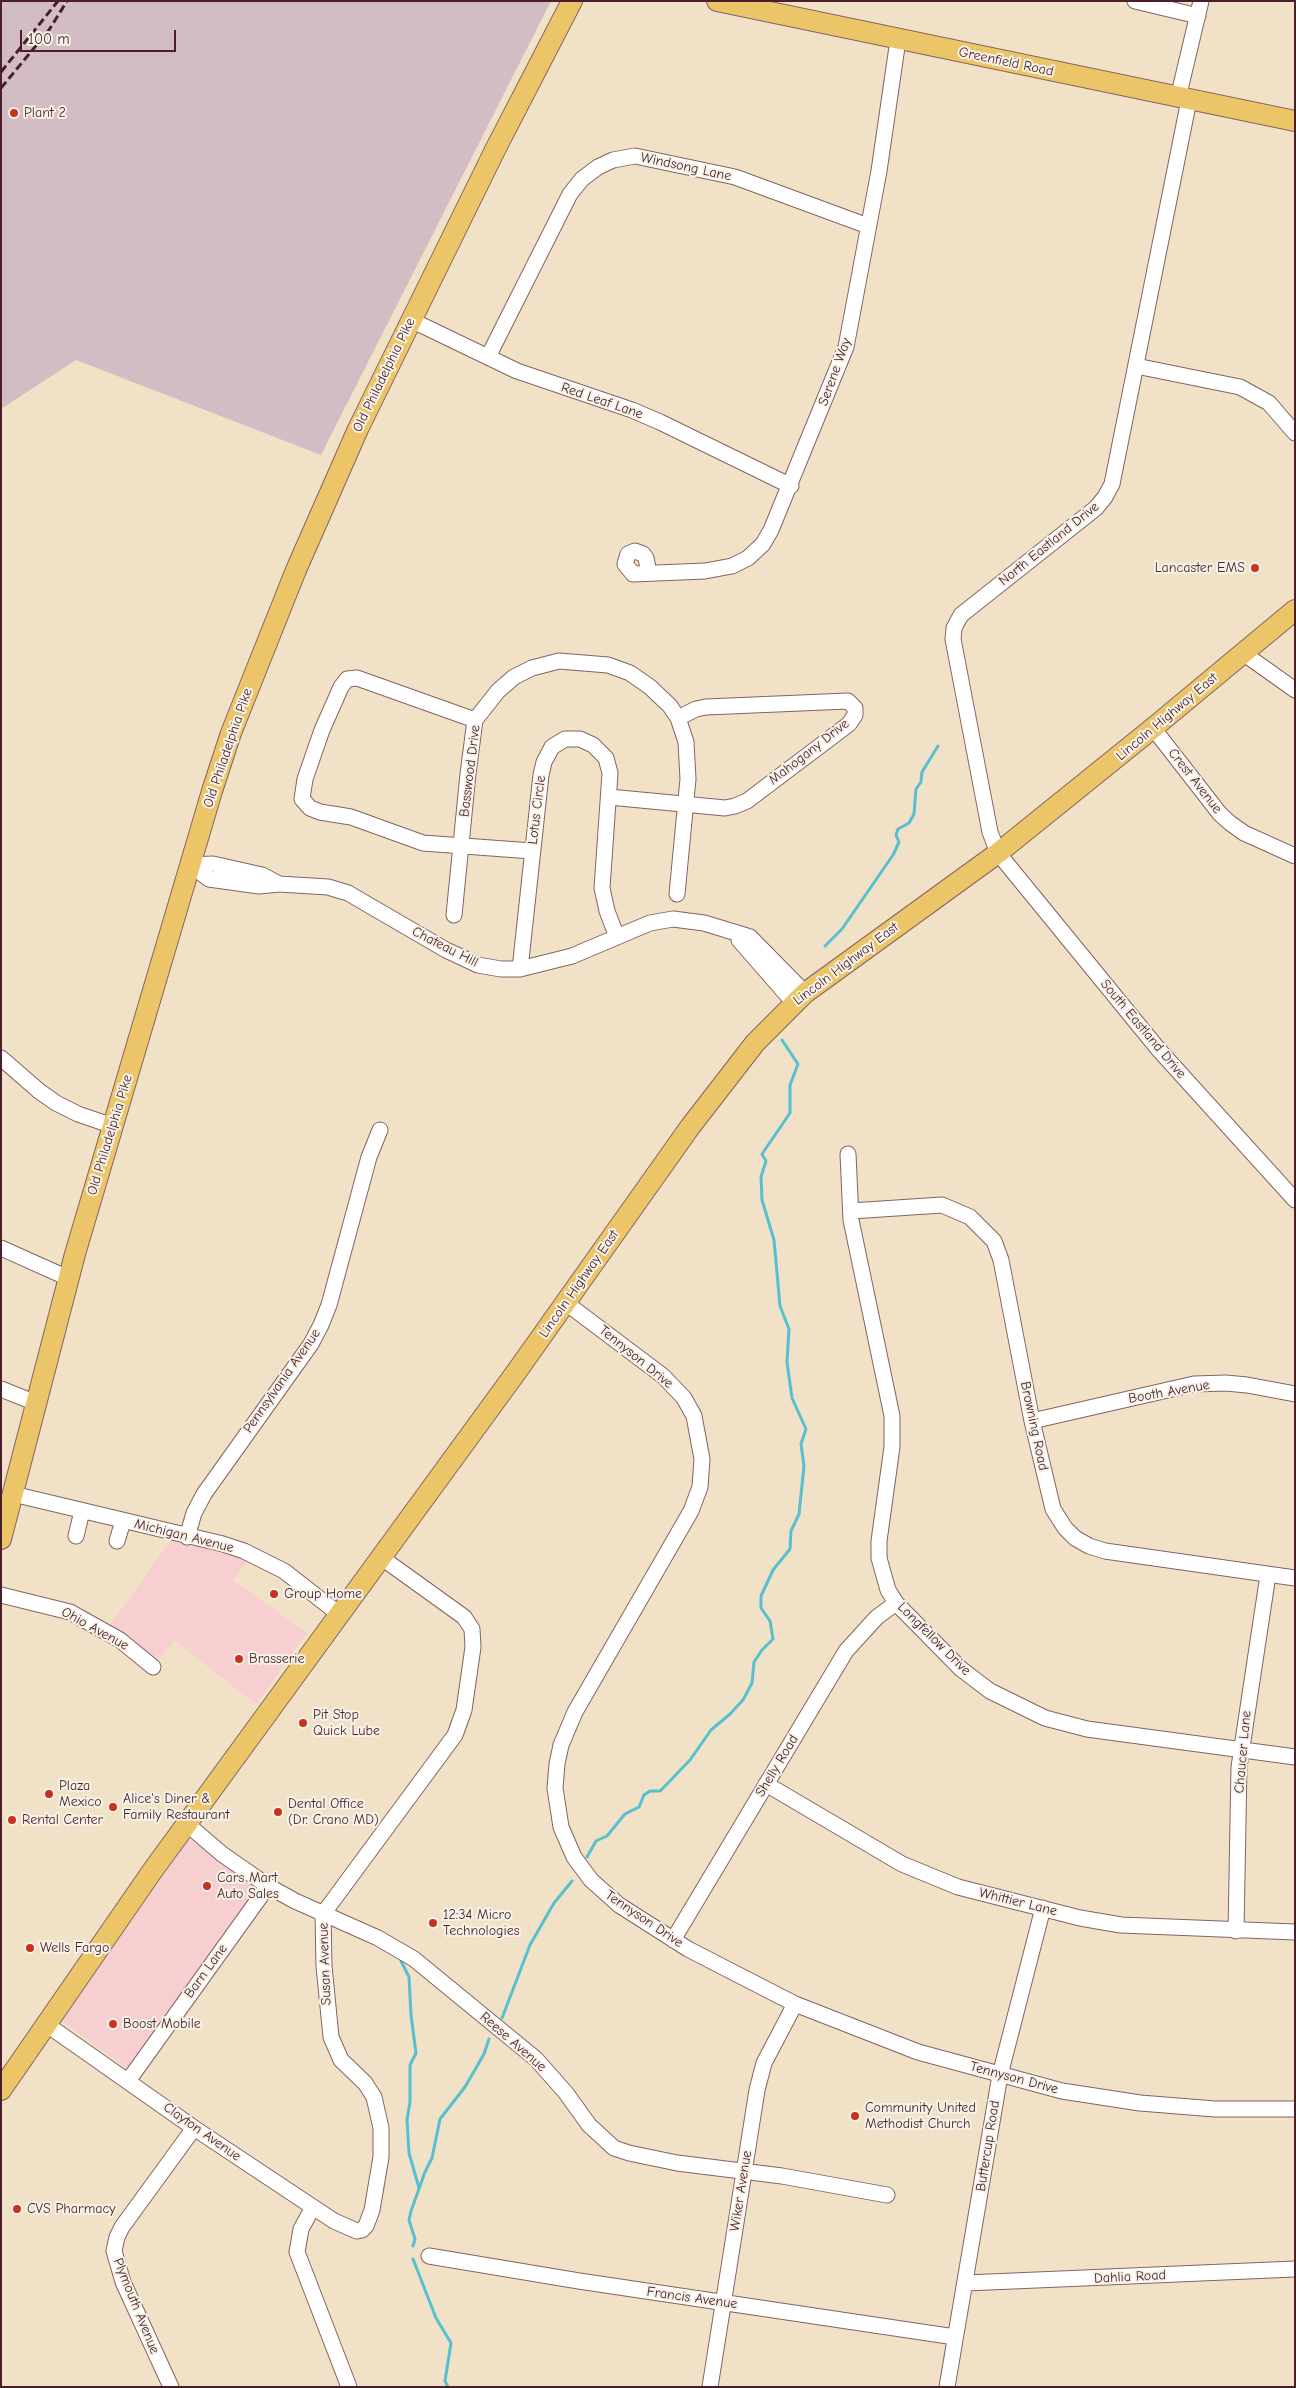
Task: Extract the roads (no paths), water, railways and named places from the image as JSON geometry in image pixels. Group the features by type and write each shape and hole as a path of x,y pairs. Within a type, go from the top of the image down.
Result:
{"main road":[{"name":"Old Philadelphia Pike","path":"1,1539 68,1278 112,1126 212,791 247,690 358,429 496,148 572,1"},
{"name":"Greenfield Road","path":"717,1 1295,121"},
{"name":"Lincoln Highway East","path":"1,2090 187,1824 339,1614 382,1558 727,1078 755,1043 800,998 998,854 1295,610"}],"street":[{"path":"1135,1 1200,9"},
{"name":"North Eastland Drive","path":"998,854 990,832 977,769 952,639 954,628 962,615 1096,508 1112,484 1136,366 1200,9"},
{"name":"Serene Way","path":"649,573 705,571 732,566 748,558 763,544 771,530 791,486 846,347 879,171 898,40"},
{"name":"Windsong Lane","path":"488,357 570,194 582,179 598,167 613,160 635,156 735,177 868,226"},
{"name":"Red Leaf Lane","path":"411,320 539,380 646,416 791,486"},
{"path":"1136,366 1240,386 1269,403 1295,433"},
{"path":"1243,653 1269,674 1295,690"},
{"name":"Basswood Drive","path":"454,915 475,720 498,691 514,677 532,668 559,661 608,666 630,674 650,688 670,706 678,718 686,742 688,779 677,894"},
{"path":"475,720 357,678 347,679 341,687 322,730 305,779 302,799 310,808 320,812 350,817 423,843 532,850"},
{"name":"Mahogany Drive","path":"609,797 725,808 747,800 849,724 855,715 856,708 848,701 706,707 696,709 678,718"},
{"name":"Crest Avenue","path":"1153,728 1220,814 1244,833 1295,856"},
{"name":"Lotus Circle","path":"520,969 540,776 544,762 552,747 566,739 580,739 593,745 606,758 610,773 602,888 607,910 617,937"},
{"name":"South Eastland Drive","path":"998,854 1159,1050 1295,1200"},
{"name":"Chateau Hill","path":"191,865 209,878 259,886 279,884 328,887 348,893 446,950 478,965 501,969 520,969 572,956 650,923 673,919 704,923 731,932 800,998"},
{"path":"1,1058 56,1103 78,1114 112,1126"},
{"name":"Pennsylvania Avenue","path":"187,1537 194,1513 204,1494 311,1344 321,1325 329,1305 369,1157 380,1130"},
{"name":"Longfellow Drive","path":"848,1154 851,1211 858,1260 892,1416 892,1447 879,1541 879,1558 888,1590 896,1603 962,1669 990,1691 1036,1714 1087,1729 1295,1757"},
{"name":"Browning Road","path":"851,1211 942,1205 964,1213 991,1236 1001,1260 1032,1421 1053,1508 1065,1528 1075,1538 1089,1546 1105,1551 1295,1578"},
{"path":"1,1248 68,1278"},
{"name":"Tennyson Drive","path":"566,1303 663,1376 678,1391 694,1416 701,1445 702,1476 697,1497 691,1511 575,1712 561,1745 556,1775 556,1799 561,1827 581,1867 612,1900 673,1940 796,2004 918,2052 1062,2091 1156,2105 1215,2109 1295,2108"},
{"name":"Booth Avenue","path":"1032,1421 1194,1384 1247,1384 1295,1394"},
{"path":"1,1389 36,1403"},
{"name":"Michigan Avenue","path":"13,1494 187,1537 223,1544 264,1560 302,1584 339,1614"},
{"path":"76,1536 82,1511"},
{"path":"117,1541 123,1521"},
{"name":"Susan Avenue","path":"362,2230 368,2223 375,2192 381,2158 382,2128 374,2097 365,2083 342,2060 331,2037 324,1966 324,1914 454,1735 465,1709 474,1647 474,1636 470,1624 452,1608 382,1558"},
{"name":"Chaucer Lane","path":"1236,1931 1241,1750 1268,1575"},
{"name":"Ohio Avenue","path":"1,1595 70,1612 120,1640 154,1667"},
{"name":"Shelly Road","path":"673,1940 846,1651 877,1617 896,1603"},
{"name":"Whittier Lane","path":"766,1784 902,1864 926,1876 958,1887 1080,1918 1121,1925 1295,1932"},
{"name":"Reese Avenue","path":"187,1824 222,1854 268,1886 378,1938 414,1959 498,2026 546,2069 589,2125 610,2145 629,2153 678,2163 744,2171 887,2195"},
{"name":"Barn Lane","path":"128,2081 268,1886"},
{"name":"Buttercup Road","path":"947,2387 1000,2075 1042,1908"},
{"name":"Wiker Avenue","path":"710,2387 722,2302 762,2071 774,2042 796,2004"},
{"name":"Clayton Avenue","path":"46,2024 194,2128 313,2207 350,2230 362,2230"},
{"name":"Plymouth Avenue","path":"171,2387 123,2282 114,2251 117,2237 122,2227 194,2128"},
{"path":"313,2207 301,2228 297,2252 349,2387"},
{"name":"Francis Avenue","path":"429,2256 955,2337"},
{"name":"Dahlia Road","path":"966,2284 1295,2269"}],"waterway":[{"path":"825,946 842,929 893,855 899,842 896,835 898,829 909,823 914,814 916,789 921,782 922,772 938,746"},
{"path":"587,1857 596,1841 607,1836 625,1814 639,1807 644,1795 650,1791 660,1791 667,1784 690,1760 711,1730 743,1700 752,1683 754,1662 773,1639 770,1621 761,1608 761,1596 773,1570 790,1549 791,1531 799,1514 804,1466 801,1444 806,1429 792,1398 787,1362 789,1329 780,1306 774,1240 762,1200 761,1177 766,1161 762,1154 790,1113 790,1085 798,1064 782,1040"},
{"path":"502,2018 530,1945 554,1903 572,1881"},
{"path":"401,1961 409,1977 416,2053 410,2065 410,2102 407,2120 409,2153 419,2188"},
{"path":"413,2246 415,2239 409,2220 425,2172 432,2158 440,2119 465,2087 484,2054 489,2039"},
{"path":"413,2259 436,2318 451,2343 445,2381 448,2387"}],"railway":[{"path":"1,72 58,1"},
{"path":"1,88 49,30 67,1"}],"place":[{"name":"Plant 2","path":"14,113"},
{"name":"Lancaster EMS","path":"1255,568"},
{"name":"Group Home","path":"274,1594"},
{"name":"Brasserie","path":"239,1659"},
{"name":"Pit Stop Quick Lube","path":"303,1723"},
{"name":"Plaza Mexico","path":"49,1794"},
{"name":"Alice's Diner & Family Restaurant","path":"113,1807"},
{"name":"Dental Office (Dr. Crano MD)","path":"278,1812"},
{"name":"Rental Center","path":"12,1820"},
{"name":"Cars Mart Auto Sales","path":"207,1886"},
{"name":"12:34 Micro Technologies","path":"433,1923"},
{"name":"Wells Fargo","path":"30,1948"},
{"name":"Boost Mobile","path":"113,2024"},
{"name":"Community United Methodist Church","path":"855,2116"},
{"name":"CVS Pharmacy","path":"17,2209"}]}
